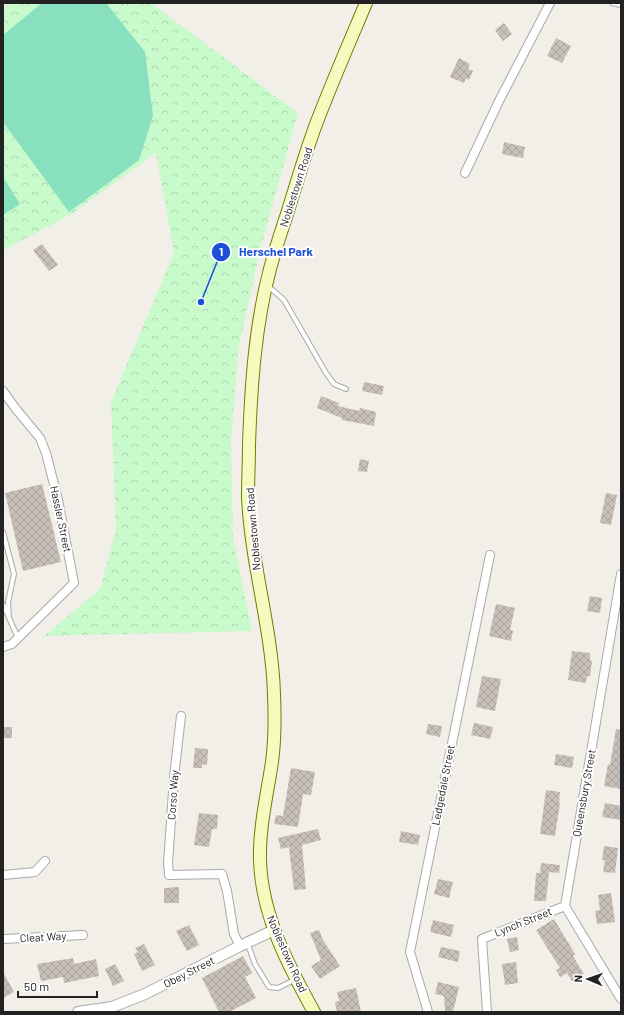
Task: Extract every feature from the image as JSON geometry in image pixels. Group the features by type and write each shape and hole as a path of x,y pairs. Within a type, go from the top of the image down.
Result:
{"main road":[{"name":"Noblestown Road","path":"314,1012 296,979 274,930 263,892 260,860 265,808 273,759 275,724 271,656 252,536 248,497 250,415 258,325 266,284 317,120 366,3"}],"street":[{"path":"466,173 499,101 550,3"},
{"name":"Hassler Street","path":"3,391 40,438 46,453 58,500 74,582 18,638"},
{"name":"Ledgedale Street","path":"428,1012 410,952 490,555"},
{"name":"Queensbury Street","path":"565,906 621,574"},
{"path":"3,647 12,644 18,638"},
{"name":"Corso Way","path":"181,716 174,777 168,863 169,875 222,874 227,891 234,934 244,944"},
{"path":"3,875 35,872 45,861"},
{"path":"565,906 621,999"},
{"name":"Lynch Street","path":"487,1012 482,939 565,906"},
{"name":"Obey Street","path":"78,1012 112,1007 145,994 274,930"},
{"name":"Cleat Way","path":"3,939 82,935"}],"lane":[{"path":"612,3 621,5"},
{"path":"266,284 284,300 326,373 334,384 346,389"},
{"path":"3,532 14,574 8,602 9,618"},
{"path":"3,604 18,638"},
{"path":"244,944 269,987 278,988 296,979"}],"green space":[{"path":"10,3 151,3 298,113 261,246 238,351 231,443 233,537 252,631 44,636 100,589 116,530 111,402 174,253 156,153 70,215 3,250 3,8"},
{"path":"42,3 106,3 145,52 153,116 139,160 69,212 3,122 3,35"},
{"path":"3,177 20,204 3,215"}],"building":[{"path":"504,23 512,34 503,41 495,30"},
{"path":"556,38 571,46 562,63 547,56"},
{"path":"459,58 470,64 468,69 473,71 469,80 466,78 464,83 450,77"},
{"path":"504,142 525,147 523,158 502,154"},
{"path":"42,244 58,265 49,271 33,250"},
{"path":"364,382 384,386 382,395 362,391"},
{"path":"321,396 339,403 338,406 359,411 360,408 376,412 374,426 342,420 342,418 317,408"},
{"path":"360,459 369,461 367,472 358,471"},
{"path":"42,484 61,562 23,571 5,493"},
{"path":"606,493 617,495 611,525 600,523"},
{"path":"590,596 602,598 600,613 587,611"},
{"path":"496,604 515,608 510,630 513,631 511,641 489,636"},
{"path":"572,651 590,653 590,660 592,661 590,676 587,676 586,683 568,680"},
{"path":"482,676 501,679 495,711 476,707"},
{"path":"474,723 493,727 490,739 471,735"},
{"path":"428,724 442,726 440,737 426,734"},
{"path":"3,727 12,727 12,738 3,738"},
{"path":"616,729 621,730 621,789 604,786 608,764 610,765"},
{"path":"195,748 208,749 207,765 202,764 202,768 193,768"},
{"path":"556,754 574,757 572,768 554,765"},
{"path":"291,768 315,772 311,795 303,794 298,827 274,824 276,815 283,816"},
{"path":"546,790 560,792 560,803 555,836 540,834"},
{"path":"605,803 621,806 621,820 602,817"},
{"path":"199,813 218,815 217,829 212,829 209,847 194,845"},
{"path":"318,829 321,840 302,845 306,889 294,890 289,847 281,849 278,838"},
{"path":"401,831 420,835 418,845 399,842"},
{"path":"604,846 618,848 615,873 603,872 605,860 602,860"},
{"path":"541,863 560,865 559,873 549,872 546,901 534,901 536,873 540,873"},
{"path":"438,879 453,882 449,898 434,894"},
{"path":"179,887 179,903 164,903 164,888"},
{"path":"611,893 615,922 597,924 595,911 600,910 598,895"},
{"path":"554,919 575,954 573,956 584,974 572,981 567,973 560,977 556,970 560,968 536,930"},
{"path":"433,920 454,925 451,937 430,932"},
{"path":"189,925 199,945 187,951 176,931"},
{"path":"319,930 323,940 340,966 320,979 311,966 321,960 310,933"},
{"path":"517,937 519,950 510,952 507,939"},
{"path":"144,944 155,965 142,971 134,954 138,952 135,948"},
{"path":"441,947 460,951 458,962 438,957"},
{"path":"243,956 252,973 245,977 256,998 229,1012 219,1012 202,978"},
{"path":"73,958 74,964 96,959 99,976 64,983 63,977 41,981 37,964"},
{"path":"516,962 518,983 505,985 502,964"},
{"path":"115,964 124,981 113,986 105,969"},
{"path":"3,972 14,992 3,998"},
{"path":"438,982 459,987 453,1012 445,1012 444,996 435,994"},
{"path":"356,988 361,1012 337,1012 335,1002 339,1001 337,992"}],"place":[{"name":"Herschel Park","path":"201,302"}]}
